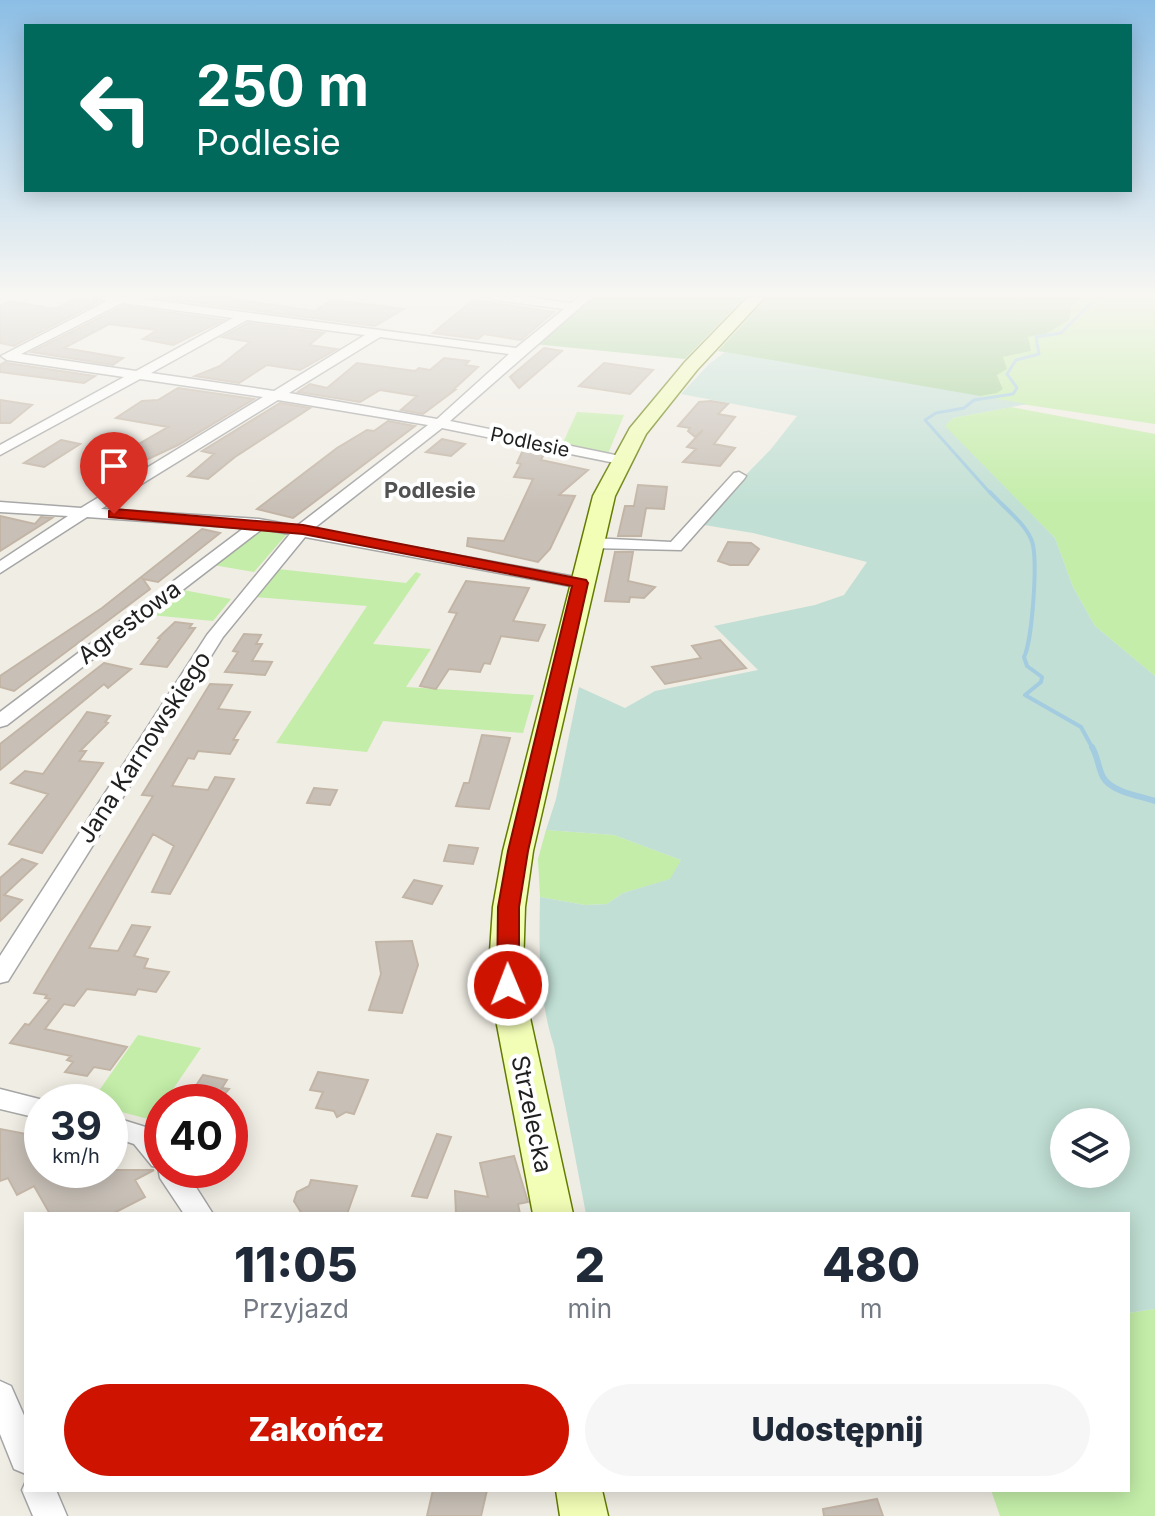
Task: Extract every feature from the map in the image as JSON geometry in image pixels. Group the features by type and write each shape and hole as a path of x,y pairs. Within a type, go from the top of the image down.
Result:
{"street":[{"path":"84,368 278,395 440,423"},
{"path":"0,451 152,368"},
{"path":"0,568 85,512 322,368"},
{"name":"Podlesie","path":"303,529 440,423 501,368"},
{"name":"Strzelecka","path":"553,1212 510,1004 506,967 508,922 518,851 604,496 637,432 691,368"},
{"name":"Podlesie","path":"440,423 620,460"},
{"path":"591,543 675,547 739,476"},
{"path":"0,507 303,529 581,583"},
{"name":"Agrestowa","path":"0,721 259,524"},
{"name":"Jana Karnowskiego","path":"0,975 216,635 303,529"},
{"path":"0,1099 24,1105"},
{"path":"182,1188 198,1212"},
{"path":"0,1396 24,1453"},
{"path":"40,1492 50,1516"},
{"path":"579,1492 584,1516"}],"green space":[{"path":"811,368 1007,368 997,375 1003,389 974,397"},
{"path":"999,368 1155,368 1155,424 974,397 1003,389 997,374"},
{"path":"1011,407 1155,434 1155,676 1095,626 1073,587 1055,538 944,426 953,418"},
{"path":"577,412 624,415 607,456 561,447"},
{"path":"263,530 286,532 286,535 254,572 213,565"},
{"path":"278,569 406,583 416,572 421,574 373,644 431,649 406,687 534,695 523,733 383,721 367,752 276,743 367,606 255,597"},
{"path":"183,590 231,599 213,621 151,615"},
{"path":"546,830 614,835 681,860 671,879 623,893 607,904 585,905 540,897 538,859"},
{"path":"138,1035 201,1048 176,1084 144,1084 144,1118 128,1114 128,1084 104,1084"},
{"path":"1155,1309 1155,1516 1000,1516 992,1492 1130,1492 1130,1313"}],"shaded area":[{"path":"706,368 816,368 1027,404 953,418 945,426 1055,538 1073,587 1095,626 1155,676 1155,1309 1130,1313 1130,1212 586,1212 542,991 540,897 585,905 607,904 623,893 670,879 681,860 614,835 546,830 556,799 579,687 625,708 655,691 758,670 714,626 815,605 844,595 867,562 753,533 698,524 771,449 797,416 681,394"}],"building":[{"path":"0,368 39,368 95,376 84,383 0,372"},
{"path":"216,368 263,368 239,383 195,376"},
{"path":"351,368 477,368 455,390 423,414 401,410 417,396 380,390 360,402 298,392 310,384 327,388"},
{"path":"521,368 543,368 519,388 510,377"},
{"path":"599,368 653,370 630,394 579,386"},
{"path":"178,388 254,399 178,445 142,462 118,456 168,427 116,418 142,401 158,400"},
{"path":"0,400 32,405 10,423 0,423"},
{"path":"699,402 728,404 718,414 735,417 714,444 735,448 720,466 683,462 696,449 687,447 703,430 695,437 688,431 690,428 678,426"},
{"path":"280,403 310,408 235,457 208,479 188,476 214,454 202,451"},
{"path":"388,421 415,426 293,518 257,509 337,448"},
{"path":"442,439 465,444 451,456 426,452"},
{"path":"61,440 80,444 44,467 24,463"},
{"path":"524,448 545,452 541,460 588,470 559,495 575,496 550,549 538,562 467,546 468,538 504,541 533,479 514,477"},
{"path":"638,485 667,487 664,509 646,508 641,536 618,536 625,506 634,506"},
{"path":"0,516 35,524 41,517 52,518 0,551"},
{"path":"202,529 220,533 158,582 143,579 150,589 14,691 0,687 0,676 102,608"},
{"path":"728,542 751,543 759,549 748,565 730,565 718,561"},
{"path":"615,552 633,552 628,581 655,587 644,598 630,597 629,602 605,601"},
{"path":"466,581 529,588 513,621 545,625 538,641 501,636 490,664 484,663 480,672 449,669 436,689 420,686 457,613 449,612"},
{"path":"175,622 192,624 189,628 195,628 167,667 141,664 158,638"},
{"path":"244,634 261,635 256,644 262,644 252,661 272,662 265,675 225,672 238,652 233,651"},
{"path":"720,640 746,668 665,684 652,667 701,658 692,646"},
{"path":"104,663 131,669 108,688 104,684 0,770 0,744"},
{"path":"210,684 232,685 218,709 250,712 233,740 238,740 230,754 198,751 194,759 188,758 172,786 208,790 215,777 234,779 170,894 152,892 174,846 153,834 89,948 118,951 132,925 150,927 134,956 148,959 144,968 169,972 156,992 138,989 135,995 87,989 74,1006 64,1004 45,1029 127,1047 110,1070 94,1067 87,1076 65,1072 73,1062 67,1060 71,1056 10,1043 50,999 45,998 47,995 34,993 153,796 142,795"},
{"path":"87,712 110,716 105,722 108,723 80,751 86,751 79,761 103,763 42,853 9,844 48,794 11,783 25,771 43,774"},
{"path":"482,735 510,738 489,809 456,806 464,783 469,783"},
{"path":"314,788 337,790 330,805 307,803"},
{"path":"449,845 478,848 473,864 444,861"},
{"path":"22,859 37,864 4,895 22,900 0,921 0,878"},
{"path":"414,880 442,886 432,904 403,897"},
{"path":"412,941 418,965 402,1013 369,1010 381,974 376,942"},
{"path":"318,1072 368,1080 354,1114 346,1112 337,1117 334,1111 316,1108 323,1092 310,1090"},
{"path":"203,1075 227,1080 224,1084 197,1084"},
{"path":"0,1129 24,1134 24,1188 30,1188 17,1195 8,1178 0,1181"},
{"path":"437,1134 451,1137 427,1198 412,1196"},
{"path":"514,1156 528,1202 518,1204 520,1212 456,1212 455,1191 488,1197 480,1163"},
{"path":"128,1170 144,1170 144,1175 135,1180 145,1197 116,1212 49,1212 35,1188 128,1188"},
{"path":"311,1180 357,1186 348,1212 301,1212 294,1201 297,1192 309,1186"},
{"path":"433,1492 487,1492 481,1516 427,1516"},
{"path":"877,1499 883,1516 824,1516 823,1509"}],"waterway":[{"path":"991,494 925,420 936,413 964,408 974,400 1013,394 1017,388 1007,374 1011,368"},
{"path":"990,492 1023,526 1033,548 1034,598 1024,657 1027,666 1042,677 1041,682 1025,695 1081,727 1093,749"},
{"path":"1093,749 1107,782 1119,790 1155,801"}],"district":[{"name":"Podlesie","path":"430,490"}],"route":[{"path":"114,514 303,529 581,583 518,851 509,907 508,985"}]}
